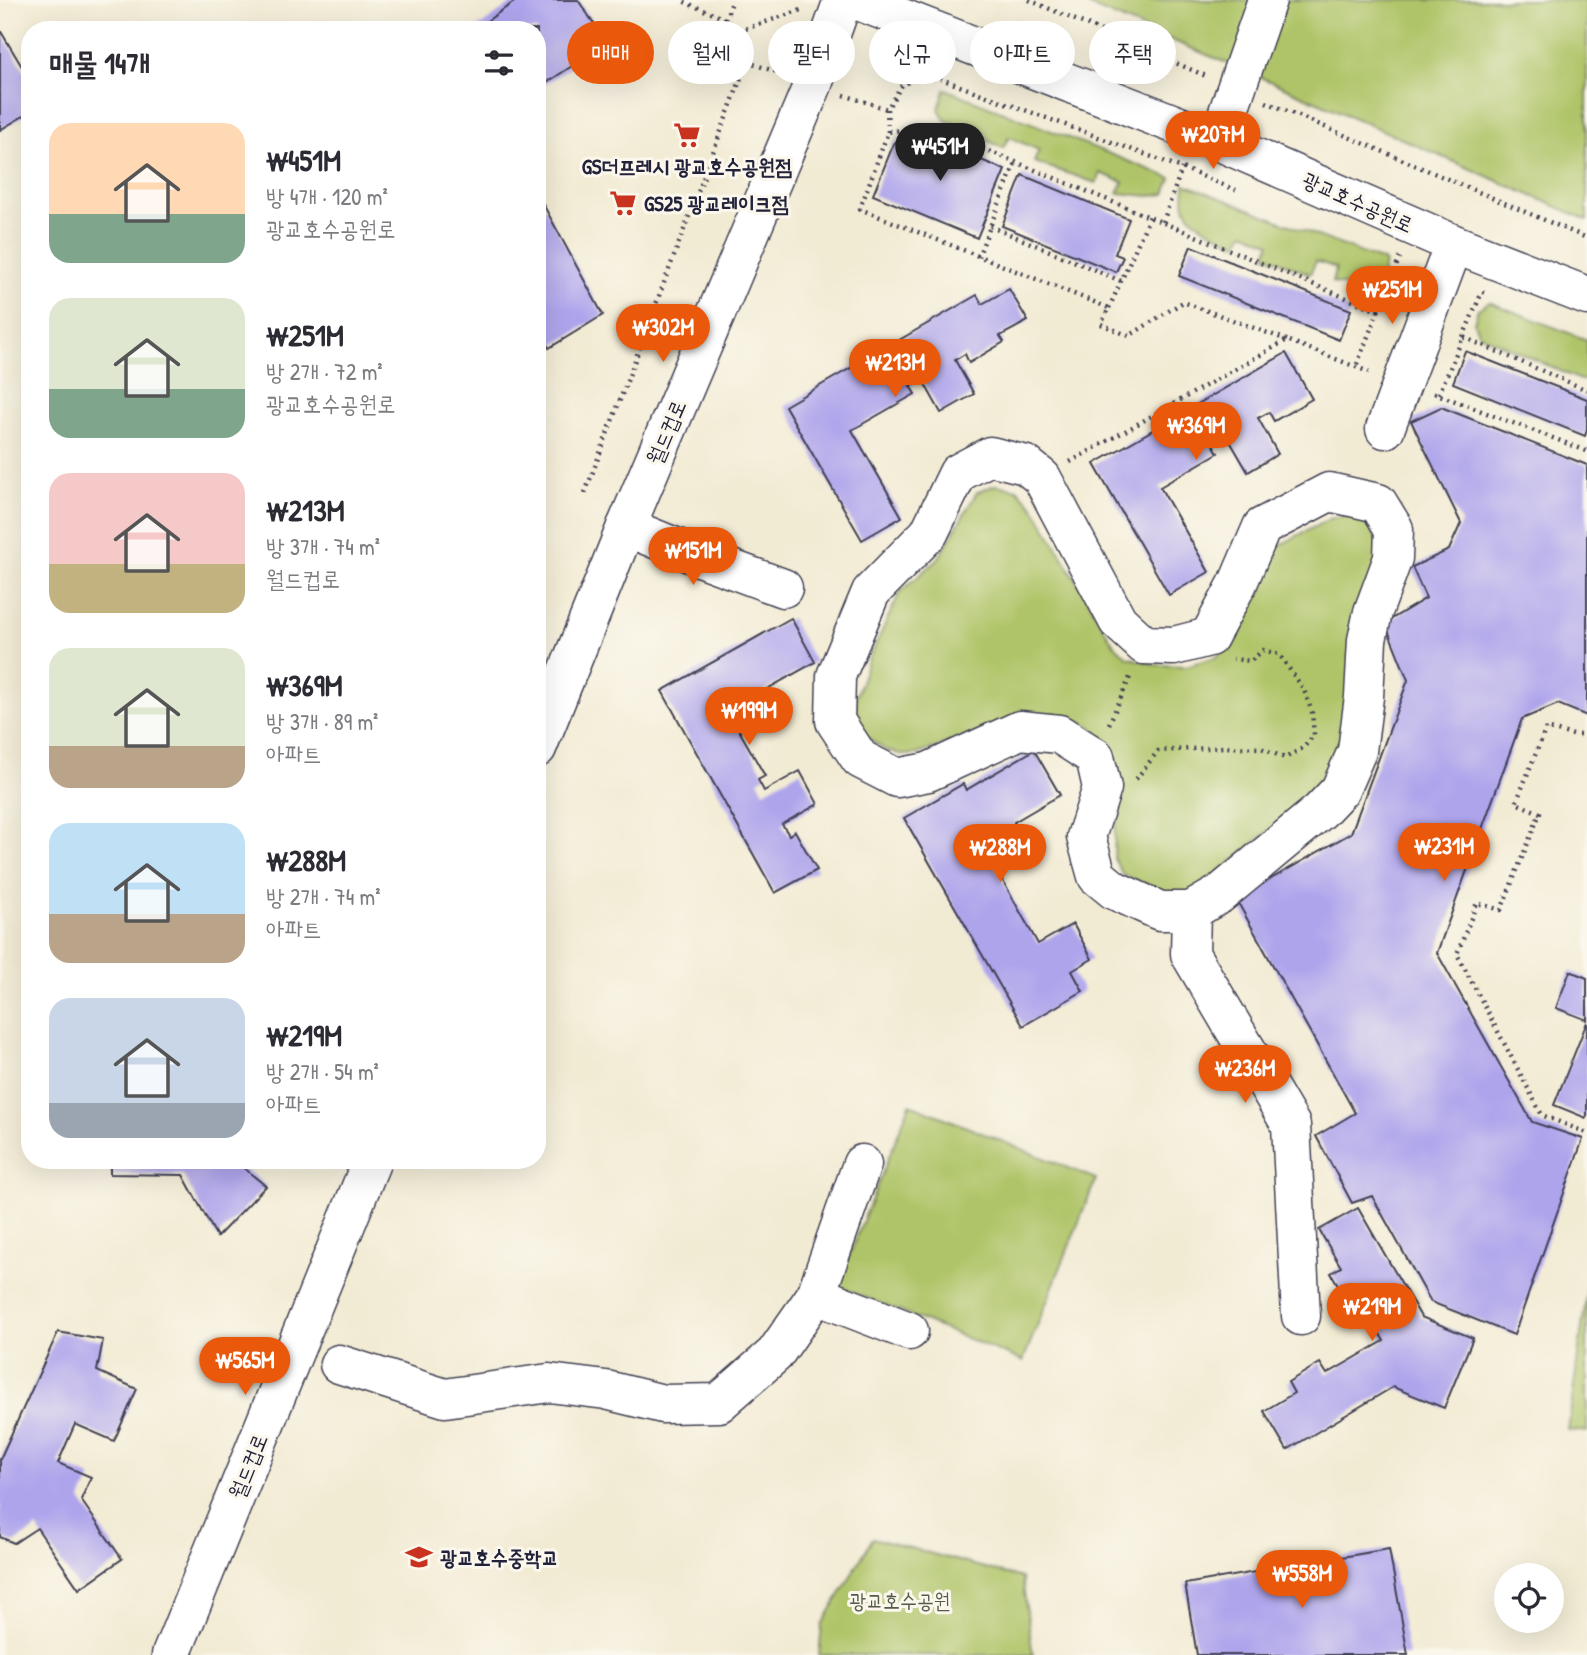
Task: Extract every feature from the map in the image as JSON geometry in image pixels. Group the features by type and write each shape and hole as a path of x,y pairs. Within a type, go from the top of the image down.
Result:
{"street":[{"name":"월드컵로","path":"546,726 626,527 813,84 843,0"},
{"name":"광교호수공원로","path":"856,0 1218,141 1454,244 1587,296"},
{"path":"1218,141 1267,0"},
{"path":"1385,429 1454,244"},
{"path":"990,456 1026,465 1042,478 1118,621 1144,645 1174,646 1209,637 1238,583 1262,527 1329,492 1378,503 1394,529 1393,558 1373,612 1367,640 1364,697 1357,751 1340,790 1320,811 1230,886 1191,911 1160,911 1114,890 1097,876 1086,837 1102,788 1095,757 1059,734 1020,730 928,772 897,778 860,759 835,721 836,676 871,592 929,533 958,473 990,456"},
{"path":"626,527 783,588"},
{"path":"1191,911 1190,954 1291,1125 1301,1316"},
{"path":"339,1364 445,1398 549,1383 606,1390 663,1404 719,1404 775,1354 816,1295 862,1164"},
{"name":"월드컵로","path":"172,1655 368,1169"},
{"path":"816,1295 909,1331"}],"path":[{"path":"680,0 727,21"},
{"path":"725,19 733,0"},
{"path":"1029,0 1587,238"},
{"path":"754,26 805,9"},
{"path":"1108,308 860,209 888,132 887,109 902,85 919,77 941,79 1246,194"},
{"path":"585,493 739,84"},
{"path":"888,132 928,126 1378,311"},
{"path":"978,257 1016,161"},
{"path":"1163,222 1182,168"},
{"path":"1150,216 1101,324 1129,336 1183,302 1401,385"},
{"path":"990,226 1121,281"},
{"path":"1356,367 1400,257"},
{"path":"1496,297 1482,292 1439,394 1587,451"},
{"path":"1463,337 1587,390"},
{"path":"1042,478 1287,340"},
{"path":"1144,645 1095,757 1137,780 1158,751 1261,748 1285,758 1303,748 1314,735 1312,712 1304,690 1279,654 1263,650 1251,661 1227,659 1209,637"},
{"path":"1587,735 1573,735 1546,728 1516,803 1540,813 1501,910 1477,903 1457,954 1542,1115 1587,1133"}],"green space":[{"path":"1076,0 1587,0 1587,220 1176,42 1176,21 1126,21"},
{"path":"945,89 1171,178 1165,194 1149,196 1118,193 1123,182 1100,173 1096,183 1034,162 1039,150 1009,137 1003,148 945,120 939,109"},
{"path":"1185,184 1385,262 1381,280 1356,287 1339,285 1332,282 1336,268 1316,261 1310,274 1266,255 1270,243 1244,232 1237,244 1207,229 1193,218 1185,206"},
{"path":"1489,302 1587,340 1587,380 1580,380 1479,334 1474,323 1478,309"},
{"path":"995,485 1017,489 1034,507 1112,642 1127,657 1156,665 1186,666 1216,657 1227,648 1241,629 1271,555 1280,545 1329,519 1350,514 1367,520 1381,548 1346,748 1326,783 1190,896 1165,892 1123,875 1114,859 1121,784 1117,761 1091,726 1055,713 1019,717 918,754 904,755 887,751 867,737 857,723 856,697 868,661 900,592 938,559 977,492"},
{"path":"910,1104 1096,1179 1023,1361 837,1286"},
{"path":"1587,1290 1587,1432 1568,1430"},
{"name":"광교호수공원","path":"873,1538 1022,1578 1033,1655 819,1655 822,1625"}],"building":[{"path":"517,0 578,0 592,21 567,21 567,69 546,83 546,21 487,21"},
{"path":"0,30 21,65 21,117 0,130"},
{"path":"917,133 1005,170 977,238 873,195 894,143"},
{"path":"1022,175 1129,219 1115,254 1123,257 1116,272 1002,226"},
{"path":"546,210 603,315 549,348 546,342"},
{"path":"1191,246 1351,310 1339,340 1179,276"},
{"path":"1009,289 1028,321 1000,336 1004,342 969,363 965,354 955,360 974,394 941,413 922,379 910,386 915,394 852,430 902,517 862,540 785,406 977,295 982,304"},
{"path":"1465,351 1587,399 1585,436 1453,383"},
{"path":"1286,353 1312,399 1274,421 1269,412 1258,418 1278,454 1248,472 1227,436 1213,444 1218,453 1160,487 1209,572 1169,595 1094,464"},
{"path":"1441,407 1587,465 1587,716 1558,704 1522,719 1437,953 1532,1122 1583,1139 1514,1335 1431,1302 1372,1196 1352,1203 1316,1136 1355,1113 1236,899 1351,833 1408,680 1385,623 1426,598 1412,567 1449,550 1461,523 1411,421"},
{"path":"791,618 815,662 728,711 765,776 758,780 764,791 800,771 818,804 782,824 789,835 795,831 817,870 775,893 662,691"},
{"path":"1034,750 1060,795 1014,822 1023,837 989,856 1038,944 1073,924 1092,959 1072,971 1083,991 1023,1026 904,818 963,784 966,790"},
{"path":"1570,971 1587,978 1587,1020 1556,1008"},
{"path":"1587,1022 1587,1115 1586,1118 1554,1105"},
{"path":"110,1169 245,1169 266,1186 217,1237 183,1175 110,1174"},
{"path":"1358,1208 1421,1317 1473,1338 1444,1408 1393,1387 1287,1450 1264,1411 1294,1393 1288,1382 1320,1363 1327,1374 1384,1341 1361,1302 1351,1307 1331,1273 1341,1267 1319,1230"},
{"path":"58,1332 103,1340 97,1371 137,1389 114,1441 75,1424 58,1463 91,1477 81,1500 122,1559 79,1589 37,1528 14,1543 0,1537 0,1459"},
{"path":"1389,1549 1408,1655 1197,1655 1185,1584"}],"place":[{"name":"GS더프레시 광교호수공원점","path":"687,135"},
{"name":"GS25 광교레이크점","path":"623,203"},
{"name":"광교호수중학교","path":"419,1557"}]}
